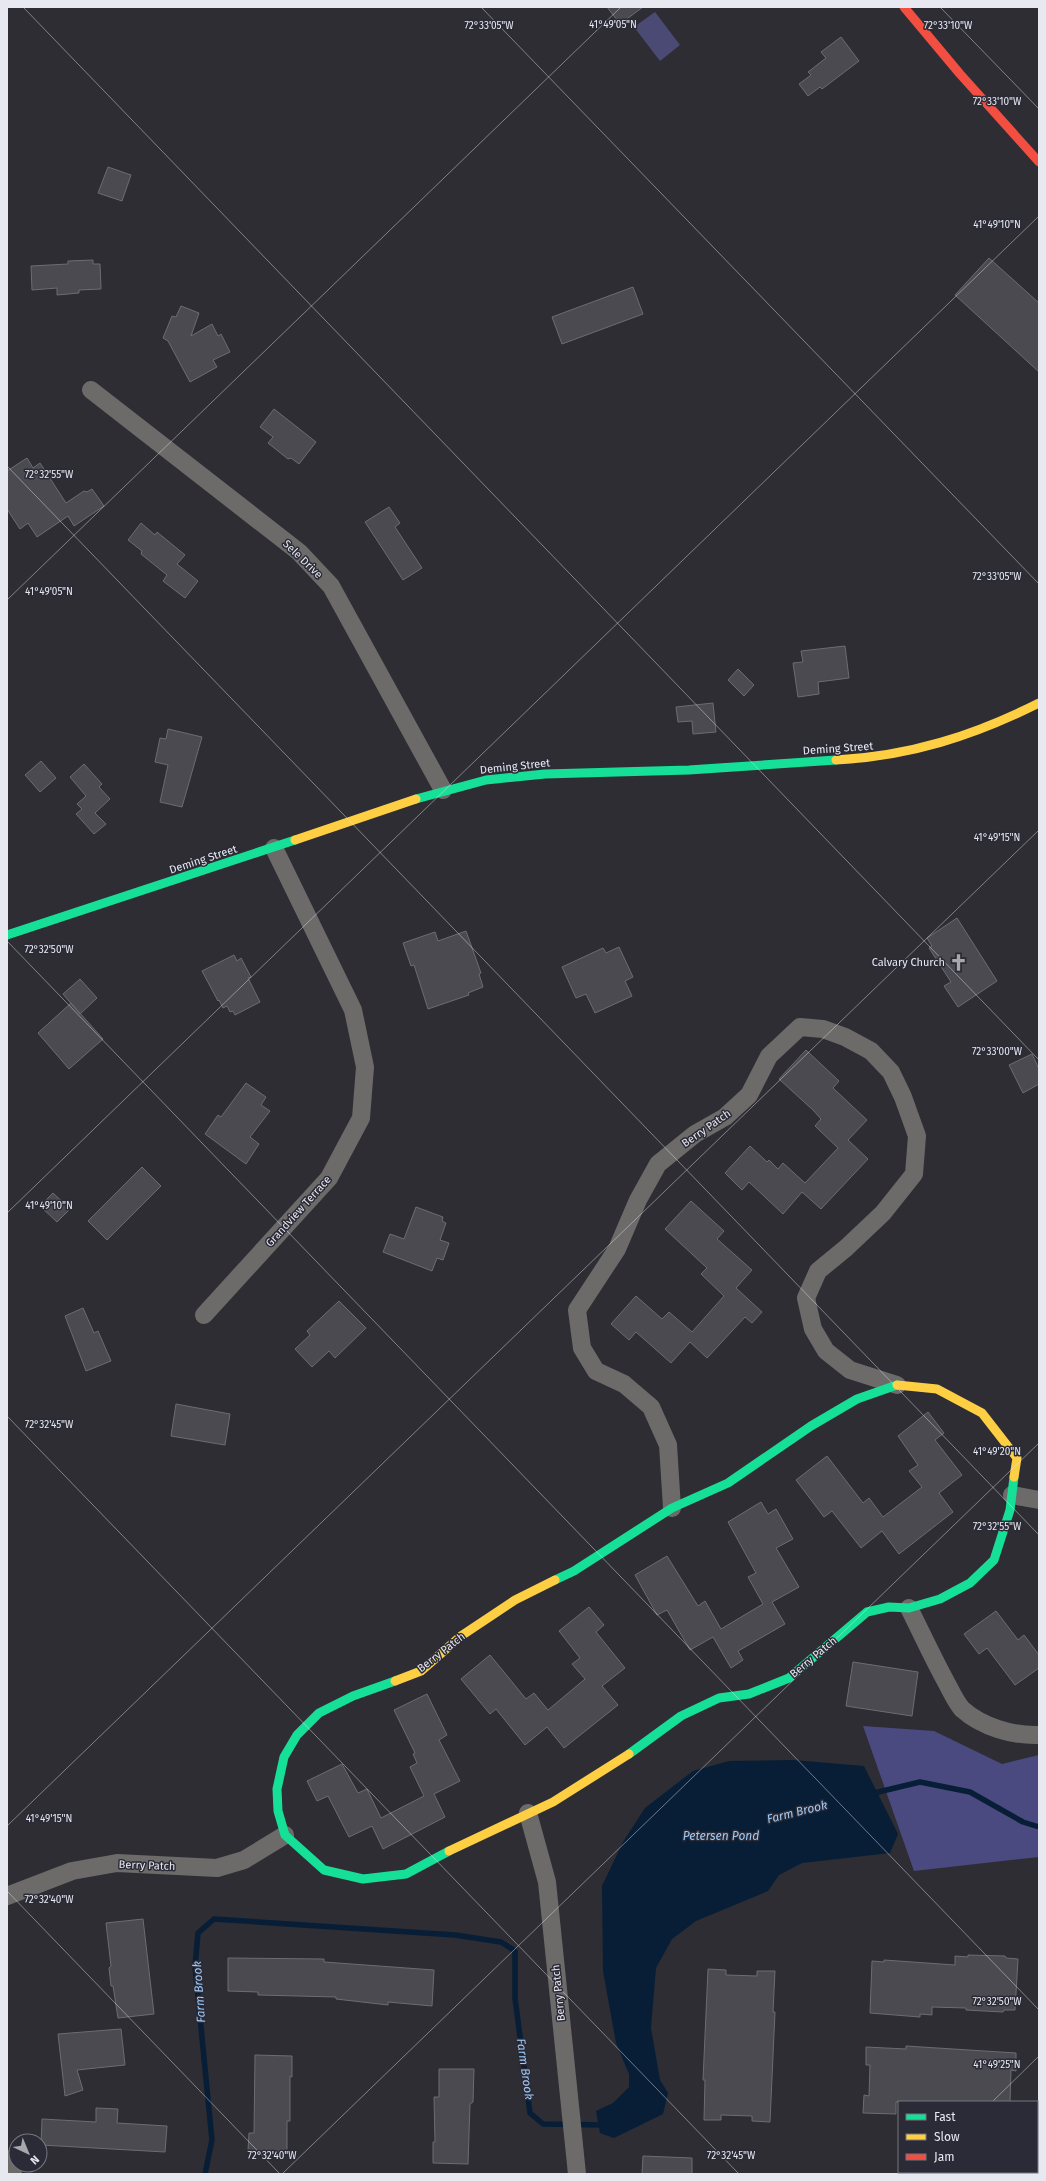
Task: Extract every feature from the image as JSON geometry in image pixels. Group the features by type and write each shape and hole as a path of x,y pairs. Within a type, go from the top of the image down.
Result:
{"street":[{"path":"904,7 960,74 1039,162"},
{"name":"Sele Drive","path":"91,390 299,552 331,586 442,790"},
{"name":"Deming Street","path":"7,935 274,848 348,820 442,790 486,780 545,774 689,770 875,758 940,744 1011,717 1039,703"},
{"name":"Grandview Terrace","path":"204,1315 330,1178 361,1118 365,1067 353,1010 274,848"},
{"name":"Berry Patch","path":"672,1508 668,1445 651,1407 624,1384 596,1371 582,1348 578,1310 618,1249 638,1200 658,1164 695,1134 725,1117 749,1095 769,1056 800,1027 823,1029 845,1036 871,1051 891,1072 903,1097 917,1136 914,1174 883,1213 846,1248 818,1271 806,1298 813,1330 826,1352 850,1370 898,1385 936,1389 982,1413 1016,1458 1010,1510 994,1560 970,1583 940,1599 909,1608 889,1608 867,1612 790,1678 749,1694 718,1698 681,1716 637,1749 552,1802 464,1843 406,1874 362,1880 324,1870 285,1834 278,1811 277,1789 284,1757 297,1735 319,1713 353,1696 422,1671 461,1636 515,1600 574,1571 672,1508 728,1483 811,1426 857,1399 898,1385"},
{"path":"1012,1495 1039,1500"},
{"path":"909,1608 934,1660 962,1708 981,1723 1002,1730 1030,1736 1039,1735"},
{"name":"Berry Patch","path":"528,1813 546,1882 577,2174"},
{"name":"Berry Patch","path":"7,1896 72,1871 117,1863 217,1868 244,1860 285,1834"},
{"path":"7,2159 13,2174"}],"shaded area":[{"path":"655,12 680,45 660,61 634,27"},
{"path":"863,1726 934,1731 1002,1764 1039,1755 1039,1857 914,1871"}],"water":[{"name":"Petersen Pond","path":"793,1760 864,1766 898,1834 890,1853 802,1863 779,1875 768,1891 696,1921 672,1939 656,1968 651,2028 660,2080 668,2093 663,2114 614,2138 600,2133 596,2111 613,2103 629,2087 629,2074 616,2043 603,1971 602,1886 623,1842 645,1808 693,1771 729,1761"}],"building":[{"path":"607,7 643,7 620,24"},
{"path":"841,37 859,61 822,89 820,87 808,96 799,84 811,75 808,72 826,58 821,52"},
{"path":"108,167 131,175 122,201 98,193"},
{"path":"989,258 1039,303 1039,372 955,295"},
{"path":"93,260 93,264 100,264 101,289 79,290 79,293 57,295 57,288 32,290 31,266 68,264 68,261"},
{"path":"633,287 643,314 562,344 552,317"},
{"path":"181,306 199,313 191,336 212,324 218,336 221,334 230,352 213,360 217,367 190,382 168,341 163,338 172,316 176,317"},
{"path":"274,409 316,442 299,464 291,458 288,459 268,443 273,437 260,427"},
{"path":"27,458 33,468 40,463 66,503 84,491 87,492 92,489 104,506 74,526 68,516 37,537 28,523 20,529 7,509 7,471"},
{"path":"389,507 400,523 395,527 422,568 403,580 365,522"},
{"path":"141,523 155,535 157,532 185,555 177,564 198,581 185,598 163,581 167,575 141,554 142,551 128,540"},
{"path":"845,646 849,678 818,682 819,694 798,697 793,663 803,662 801,651"},
{"path":"738,669 754,685 744,696 728,680"},
{"path":"713,703 716,732 693,734 692,721 678,722 676,707"},
{"path":"168,729 202,737 182,807 160,802 168,765 155,762 160,738 166,739"},
{"path":"41,761 56,778 40,792 25,775"},
{"path":"84,764 102,784 99,787 110,799 95,813 106,824 94,834 76,814 82,809 77,804 86,796 70,777"},
{"name":"Calvary Church","path":"957,918 997,981 958,1007 944,986 951,982 929,948 932,946 927,938"},
{"path":"466,931 481,973 479,974 483,987 468,993 469,995 428,1009 414,965 411,966 403,943 435,932 438,941"},
{"path":"619,947 633,977 625,981 632,996 595,1013 586,994 576,998 562,967 603,948 606,953"},
{"path":"234,955 237,961 241,958 251,977 248,978 260,1002 235,1015 233,1011 230,1012 227,1006 223,1008 202,971"},
{"path":"80,979 97,998 80,1014 63,994"},
{"path":"71,1003 103,1039 69,1069 38,1033"},
{"path":"806,1050 839,1081 833,1088 867,1120 848,1140 868,1159 821,1209 802,1192 783,1214 749,1182 742,1190 725,1173 750,1146 767,1162 769,1160 778,1169 783,1163 805,1183 838,1148 815,1126 821,1119 779,1079"},
{"path":"1032,1054 1039,1069 1039,1084 1023,1093 1009,1065"},
{"path":"246,1083 266,1097 261,1105 270,1111 250,1137 259,1144 246,1164 205,1134 218,1115 221,1117"},
{"path":"142,1167 161,1186 107,1240 88,1221"},
{"path":"53,1193 70,1209 57,1222 40,1206"},
{"path":"691,1201 724,1231 717,1239 752,1270 736,1288 762,1312 752,1323 745,1317 707,1358 690,1342 671,1363 636,1332 629,1340 611,1324 636,1296 662,1319 669,1312 692,1332 724,1296 701,1274 707,1268 665,1229"},
{"path":"416,1207 443,1217 442,1221 446,1223 440,1240 449,1243 443,1260 437,1258 432,1271 383,1252 390,1234 404,1239"},
{"path":"339,1301 366,1328 335,1358 329,1351 312,1367 295,1349 310,1335 307,1331"},
{"path":"83,1308 94,1333 98,1331 111,1361 86,1371 65,1316"},
{"path":"176,1404 230,1414 225,1445 171,1436"},
{"path":"928,1412 944,1433 935,1440 962,1475 939,1493 953,1512 899,1554 882,1531 861,1548 832,1511 824,1517 796,1480 827,1456 863,1503 869,1498 883,1517 922,1487 909,1471 918,1465 898,1436"},
{"path":"761,1502 768,1514 776,1509 793,1539 776,1548 799,1587 772,1602 785,1624 738,1651 743,1660 731,1668 713,1637 690,1650 667,1610 657,1615 635,1575 667,1556 698,1606 705,1601 721,1629 763,1604 748,1577 756,1573 728,1522"},
{"path":"589,1607 604,1625 596,1632 625,1668 602,1686 618,1705 564,1748 547,1727 525,1745 496,1709 490,1714 461,1679 490,1655 526,1699 534,1693 548,1710 585,1679 572,1664 580,1658 559,1631"},
{"path":"996,1611 1018,1640 1024,1635 1039,1655 1039,1668 1015,1685 987,1648 979,1654 964,1634"},
{"path":"853,1662 918,1672 912,1716 846,1706"},
{"path":"427,1694 447,1735 439,1740 460,1781 434,1794 445,1817 383,1849 372,1826 349,1837 328,1796 317,1801 307,1781 342,1764 358,1793 367,1789 381,1818 424,1796 410,1767 417,1763 413,1754 415,1753 394,1710"},
{"path":"143,1919 154,2014 118,2018 113,1986 111,1986 109,1968 111,1966 106,1923"},
{"path":"968,1955 1005,1956 1006,1958 1018,1959 1015,2010 1004,2010 1003,2012 966,2010 966,2008 932,2007 932,2015 920,2014 920,2017 870,2013 872,1961 884,1962 884,1960 955,1965 955,1956 968,1957"},
{"path":"228,1958 324,1959 324,1962 434,1970 432,2006 388,2002 388,2005 336,1999 336,1997 258,1995 258,1992 228,1991"},
{"path":"708,1969 726,1970 726,1975 757,1976 757,1971 775,1971 773,2012 775,2012 770,2122 752,2121 752,2116 721,2115 721,2120 704,2120 705,2080 703,2080"},
{"path":"121,2029 125,2065 77,2070 83,2090 65,2096 58,2034"},
{"path":"906,2046 1016,2053 1016,2071 1011,2070 1010,2101 898,2101 896,2102 896,2114 863,2113 864,2095 869,2096 870,2065 866,2065 866,2047 906,2049"},
{"path":"255,2055 292,2056 292,2077 290,2076 290,2121 287,2121 287,2152 248,2151 249,2133 254,2133"},
{"path":"439,2069 474,2069 473,2102 470,2104 468,2164 433,2163 433,2142 435,2142 434,2097 439,2097"},
{"path":"96,2108 118,2109 117,2123 167,2126 165,2152 48,2145 48,2133 41,2133 42,2119 96,2122"},
{"path":"643,2156 692,2158 692,2174 642,2174"}],"waterway":[{"name":"Farm Brook","path":"870,1794 920,1782 970,1792 1023,1822 1039,1827"},
{"name":"Farm Brook","path":"205,2174 212,2140 195,1966 198,1933 214,1919 455,1935 501,1942 515,1951 515,1998 530,2113 543,2124 604,2125"}],"traffic: fast":[{"path":"416,799 486,780 545,774 689,770 836,760"},
{"path":"7,935 295,840"},
{"path":"555,1580 574,1571 672,1508 728,1483 811,1426 857,1399 897,1385"},
{"path":"629,1754 681,1716 719,1698 749,1694 789,1678 867,1612 889,1607 909,1608 940,1599 970,1583 994,1560 1010,1510 1014,1477"},
{"path":"395,1681 353,1696 319,1713 297,1735 284,1757 277,1789 278,1811 285,1835 324,1870 363,1879 406,1874 449,1851"}],"traffic: slow":[{"path":"836,760 890,754 940,742 990,725 1039,703"},
{"path":"295,840 416,799"},
{"path":"897,1385 937,1389 982,1413 1017,1458 1014,1477"},
{"path":"395,1681 421,1671 461,1636 515,1600 555,1580"},
{"path":"449,1851 553,1802 629,1754"}],"traffic: jam":[{"path":"904,7 960,74 1039,162"}],"place":[{"name":"Calvary Church","path":"958,962"}]}
